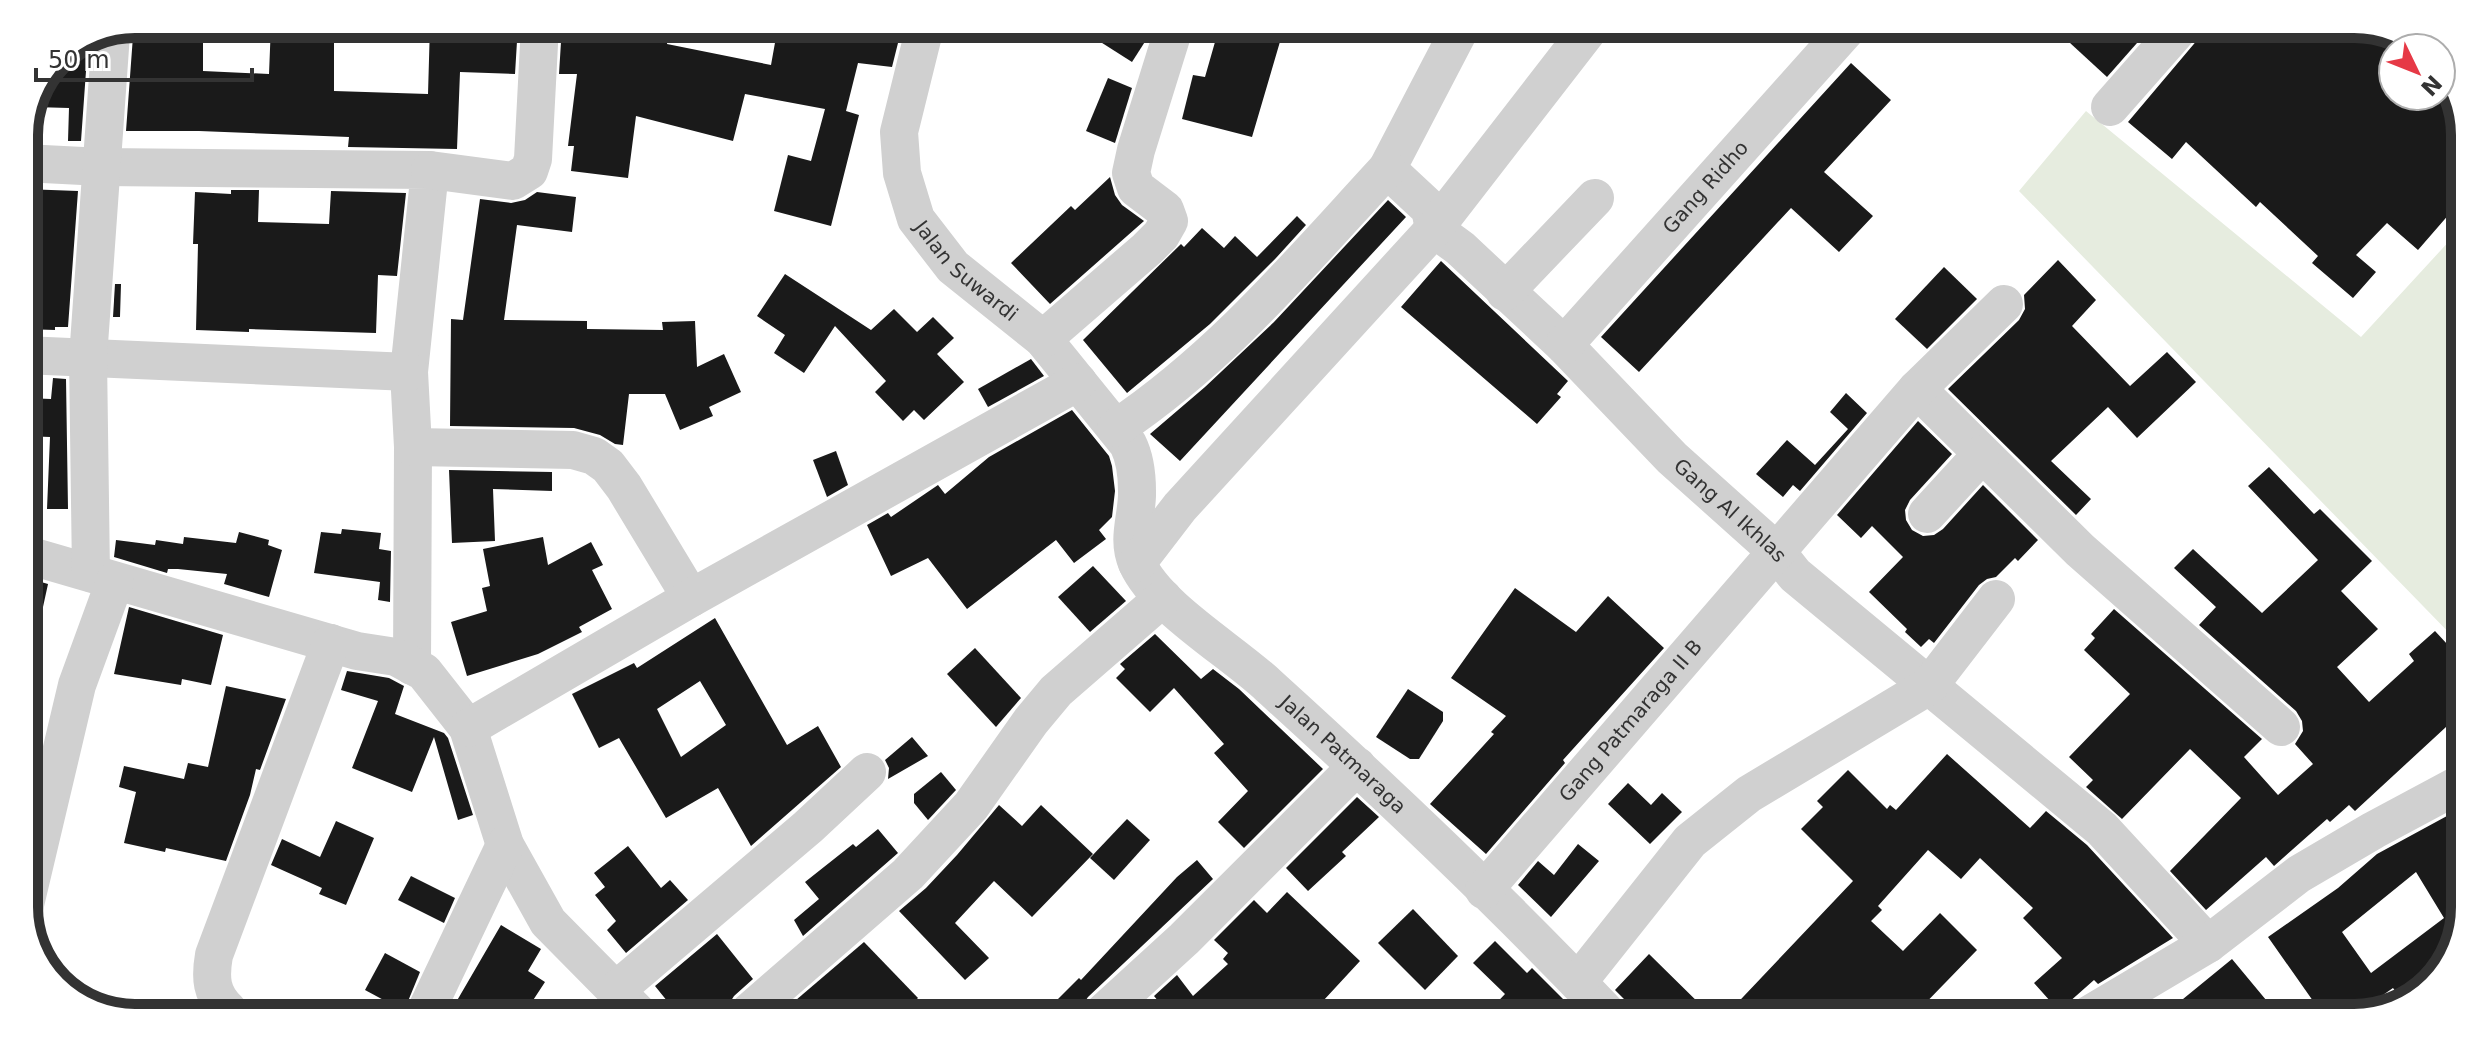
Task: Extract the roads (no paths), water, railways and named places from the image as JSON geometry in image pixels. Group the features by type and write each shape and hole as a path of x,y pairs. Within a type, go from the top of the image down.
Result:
{"street":[{"path":"38,164 430,170 513,181 529,171 533,159 539,38"},
{"name":"Jalan Suwardi","path":"922,38 899,132 902,173 916,219 953,267 1043,339 1116,428 1134,457 1134,475"},
{"path":"1043,339 1147,249 1169,221 1165,210 1136,188 1131,173 1171,38"},
{"path":"1116,428 1178,384 1249,318 1387,169 1455,38"},
{"path":"1137,563 1180,507 1434,229 1582,38"},
{"name":"Gang Ridho","path":"1564,345 1839,38"},
{"path":"2110,107 2171,38"},
{"path":"38,850 103,577 88,358 110,42"},
{"name":"Gang Al Ikhlas","path":"1387,169 1430,209 1434,229 1460,248 1564,345 1672,458 1776,551 1795,575 2102,829 2208,944"},
{"path":"412,666 413,447 409,372 430,170"},
{"path":"1505,292 1595,198"},
{"name":"Gang Patmaraga II B","path":"1484,890 1917,389 2004,304"},
{"path":"38,356 409,372"},
{"path":"468,728 691,598 1078,382"},
{"path":"1917,389 2080,550 2281,727"},
{"path":"413,447 573,450 594,456 608,466 624,487 691,598"},
{"path":"1927,514 1982,454"},
{"path":"1134,475 1156,495 1180,507"},
{"path":"1134,475 1138,491 1133,551 1137,563"},
{"path":"38,558 331,643 396,657 424,672 468,728 505,845 548,922 626,1001 867,772"},
{"name":"Jalan Patmaraga","path":"1137,563 1163,598 1264,681 1357,766 1599,1004"},
{"path":"773,1004 908,874 971,806 1056,691 1163,598"},
{"path":"1578,982 1690,841 1749,794 1929,686 1996,599"},
{"path":"223,1004 215,994 210,976 214,955 331,643"},
{"path":"1113,1004 1184,939 1357,766"},
{"path":"2107,1004 2208,944 2299,874 2451,789"},
{"path":"429,1004 505,845"}]}
